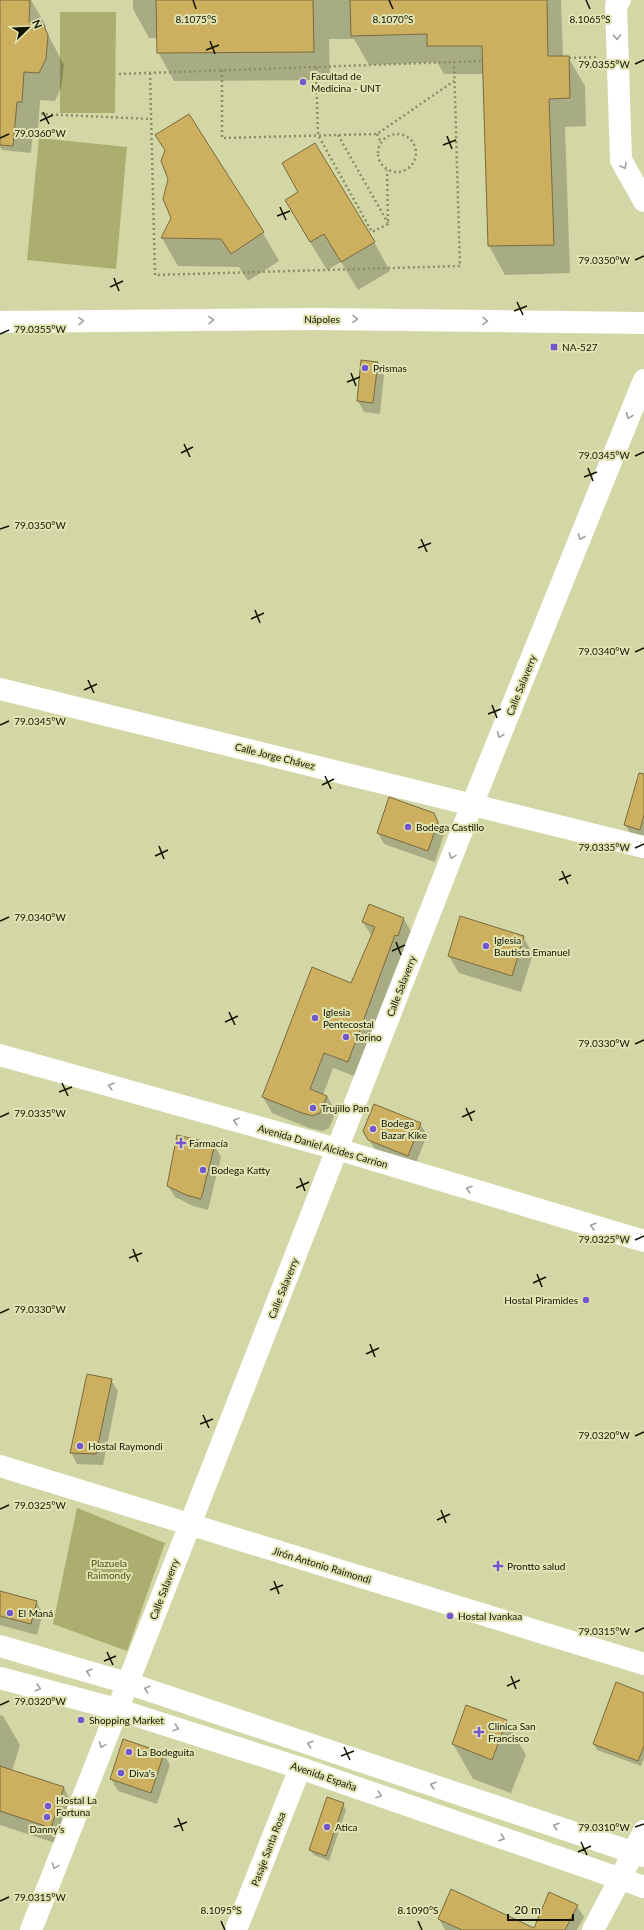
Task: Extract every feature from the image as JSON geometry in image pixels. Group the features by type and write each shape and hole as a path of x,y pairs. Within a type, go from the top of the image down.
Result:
{"main road":[{"path":"620,0 616,5 621,160 644,201"},
{"name":"Nápoles","path":"0,322 318,319 644,323"},
{"name":"Calle Salaverry","path":"30,1930 472,805 644,380"},
{"name":"Calle Jorge Chávez","path":"0,689 644,847"},
{"name":"Avenida Daniel Alcides Carrion","path":"0,1055 338,1149 644,1241"},
{"name":"Jirón Antonio Raimondi","path":"0,1466 644,1664"},
{"path":"0,1646 127,1683 639,1854"},
{"name":"Avenida España","path":"0,1678 116,1710 300,1768 644,1887"},
{"name":"Pasaje Santa Rosa","path":"236,1930 300,1768"},
{"path":"593,1930 620,1879 639,1854 644,1830"}],"path":[{"path":"569,58 618,56"},
{"path":"119,74 482,61"},
{"path":"150,73 155,275 460,266 454,62"},
{"path":"316,67 318,135 372,232 388,224"},
{"path":"222,70 222,138 377,134 454,81"},
{"path":"41,114 151,119"},
{"path":"377,134 381,143"},
{"path":"398,134 407,137 414,144 416,154 413,164 406,171 396,173 387,170 380,162 379,158 378,153 381,143 388,136 398,134"},
{"path":"338,135 388,224"},
{"path":"387,170 388,224"}],"green space":[{"path":"60,12 116,12 115,113 60,113"},
{"path":"39,138 127,147 116,269 27,260"},
{"name":"Plazuela Raimondy","path":"77,1508 165,1543 127,1651 53,1624"}],"building":[{"path":"0,0 30,0 29,22 43,24 48,35 46,59 39,73 24,72 22,102 17,102 13,146 0,145"},
{"path":"156,0 313,0 314,52 157,53"},
{"path":"350,0 547,0 548,56 569,56 570,98 549,99 554,245 488,246 482,46 427,46 427,34 351,36"},
{"path":"189,114 264,232 231,254 221,239 161,238 171,218 163,199 168,179 161,161 165,150 155,135"},
{"path":"315,143 375,242 341,262 324,234 310,242 285,200 298,192 282,163"},
{"path":"361,360 378,362 373,403 357,401"},
{"path":"639,773 644,774 644,815 640,830 624,825"},
{"name":"Bodega Castillo","path":"389,797 434,813 438,822 428,851 377,833"},
{"path":"369,904 404,918 398,936 395,935 348,1062 324,1053 310,1089 327,1096 320,1113 313,1116 302,1113 262,1097 312,967 351,983 375,927 362,922"},
{"name":"Iglesia Bautista Emanuel","path":"460,916 524,936 512,976 448,956"},
{"path":"374,1104 421,1123 408,1156 368,1140 363,1131"},
{"path":"177,1135 215,1144 201,1199 186,1195 167,1186"},
{"path":"87,1374 112,1379 96,1454 70,1453"},
{"path":"0,1591 37,1601 31,1624 0,1616"},
{"path":"616,1682 644,1693 644,1746 638,1761 593,1744"},
{"name":"Clínica San Francisco","path":"466,1705 507,1720 492,1760 452,1744"},
{"path":"123,1739 164,1753 151,1793 110,1779"},
{"path":"0,1766 64,1787 51,1828 0,1811"},
{"name":"Atica","path":"327,1797 344,1803 326,1856 309,1850"},
{"path":"451,1889 534,1928 549,1892 578,1905 565,1930 462,1930 438,1919"}],"place":[{"name":"Facultad de Medicina - UNT","path":"303,82"},
{"name":"NA-527","path":"554,347"},
{"name":"Prismas","path":"365,368"},
{"name":"Bodega Castillo","path":"408,827"},
{"name":"Iglesia Bautista Emanuel","path":"486,946"},
{"name":"Iglesia Pentecostal","path":"315,1018"},
{"name":"Torino","path":"346,1037"},
{"name":"Trujillo Pan","path":"313,1108"},
{"name":"Bodega Bazar Kike","path":"373,1129"},
{"name":"Farmacía","path":"181,1143"},
{"name":"Bodega Katty","path":"203,1170"},
{"name":"Hostal Piramides","path":"586,1300"},
{"name":"Hostal Raymondi","path":"80,1446"},
{"name":"Prontto salud","path":"498,1566"},
{"name":"El Maná","path":"10,1613"},
{"name":"Hostal Ivankaa","path":"450,1616"},
{"name":"Shopping Market","path":"81,1720"},
{"name":"Clínica San Francisco","path":"479,1732"},
{"name":"La Bodeguita","path":"129,1752"},
{"name":"Diva's","path":"121,1773"},
{"name":"Hostal La Fortuna","path":"48,1806"},
{"name":"Danny's","path":"47,1817"},
{"name":"Atica","path":"327,1827"}]}
